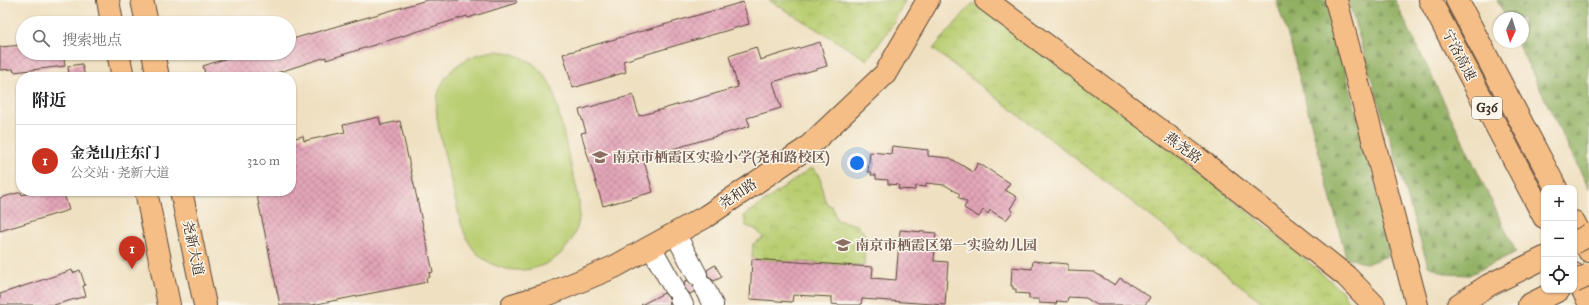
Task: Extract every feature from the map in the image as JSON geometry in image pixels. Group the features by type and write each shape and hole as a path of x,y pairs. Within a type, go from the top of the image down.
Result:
{"main road":[{"path":"108,0 111,16"},
{"path":"142,0 145,16"},
{"name":"尧和路","path":"512,305 557,291 614,267 705,217 807,148 885,74 928,0"},
{"name":"燕尧路","path":"986,0 1195,156 1346,276 1374,305"},
{"path":"1336,0 1417,305"},
{"name":"宁洛高速","path":"1430,0 1541,211"},
{"name":"宁洛高速","path":"1457,0 1554,185"},
{"path":"119,60 122,72"},
{"path":"154,60 157,72"},
{"path":"147,196 170,305"},
{"name":"尧新大道","path":"182,196 205,305"},
{"path":"1577,228 1589,251"},
{"path":"1577,241 1589,235"},
{"path":"1458,305 1489,285 1541,259"},
{"path":"1577,280 1589,274"},
{"path":"1577,280 1589,302"},
{"path":"1529,305 1553,293"}],"street":[{"path":"675,233 713,305"},
{"path":"651,247 679,297"}],"green space":[{"path":"769,0 905,0 893,24 867,60"},
{"path":"1276,0 1327,0 1389,239 1387,256 1366,264 1346,257 1290,42"},
{"path":"1348,0 1395,0 1516,252 1469,275 1447,274 1428,266"},
{"path":"1497,0 1589,0 1589,189 1520,48 1529,48 1529,12 1503,12"},
{"path":"973,3 1151,134 1272,231 1341,290 1350,305 1266,305 933,49"},
{"path":"497,51 516,55 531,62 543,74 553,90 579,199 578,224 572,239 563,252 551,261 537,267 522,270 507,269 493,264 479,255 470,244 461,223 437,116 439,90 452,70 461,62 472,57"},
{"path":"811,168 820,178 826,202 833,208 837,220 857,225 865,234 864,266 752,259 753,244 764,237 755,229 746,226 744,216"}],"building":[{"path":"427,0 516,0 516,3 468,18 467,16 326,60 326,57 280,72 205,72 203,66 221,60 296,60 296,38"},
{"path":"743,2 749,24 623,61 626,72 573,88 563,54"},
{"path":"820,42 827,66 773,82 781,108 747,118 750,126 643,158 653,192 603,206 581,133 586,132 579,110 633,95 639,116 738,87 729,56 756,47 760,60"},
{"path":"16,46 16,60 64,60 65,66 14,72 13,69 0,70 0,47"},
{"path":"82,64 84,72 69,72 68,66"},
{"path":"379,117 381,125 400,121 433,272 429,273 430,277 426,278 427,282 312,305 280,305 257,196 296,196 296,138 303,136 304,141 345,132 343,125"},
{"path":"892,146 928,150 928,156 950,158 973,172 978,163 1010,183 1005,190 1017,197 1010,209 1013,211 1006,220 990,210 988,214 983,210 979,217 964,208 967,202 958,197 960,194 945,185 926,183 926,187 916,186 915,190 898,189 899,185 888,184 888,180 876,179 876,175 871,175 872,172 868,172 870,152 891,154"},
{"path":"16,193 16,196 65,196 69,210 0,231 0,198"},
{"path":"900,230 936,233 934,261 948,262 945,305 862,299 861,305 840,305 832,304 832,297 793,295 792,302 750,299 752,259 873,267 872,278 896,280"},
{"path":"1033,261 1068,264 1068,271 1094,272 1115,285 1120,278 1150,297 1145,305 1097,305 1086,298 1068,297 1067,302 1057,301 1056,304 1039,303 1039,299 1029,299 1029,294 1016,293 1016,289 1013,289 1013,286 1011,286 1012,267 1032,269"},
{"path":"715,265 722,277 714,281 708,277 707,270"},
{"path":"72,270 73,273 80,270 85,285 83,286 86,296 54,305 0,305 0,294"},
{"path":"687,280 693,285 694,292 690,294 685,289 684,282"},
{"path":"664,293 669,298 670,305 641,305"}],"place":[{"name":"南京市栖霞区实验小学(尧和路校区)","path":"600,157"},
{"name":"南京市栖霞区第一实验幼儿园","path":"843,245"},
{"name":"金尧山庄东门","path":"132,269"}]}
